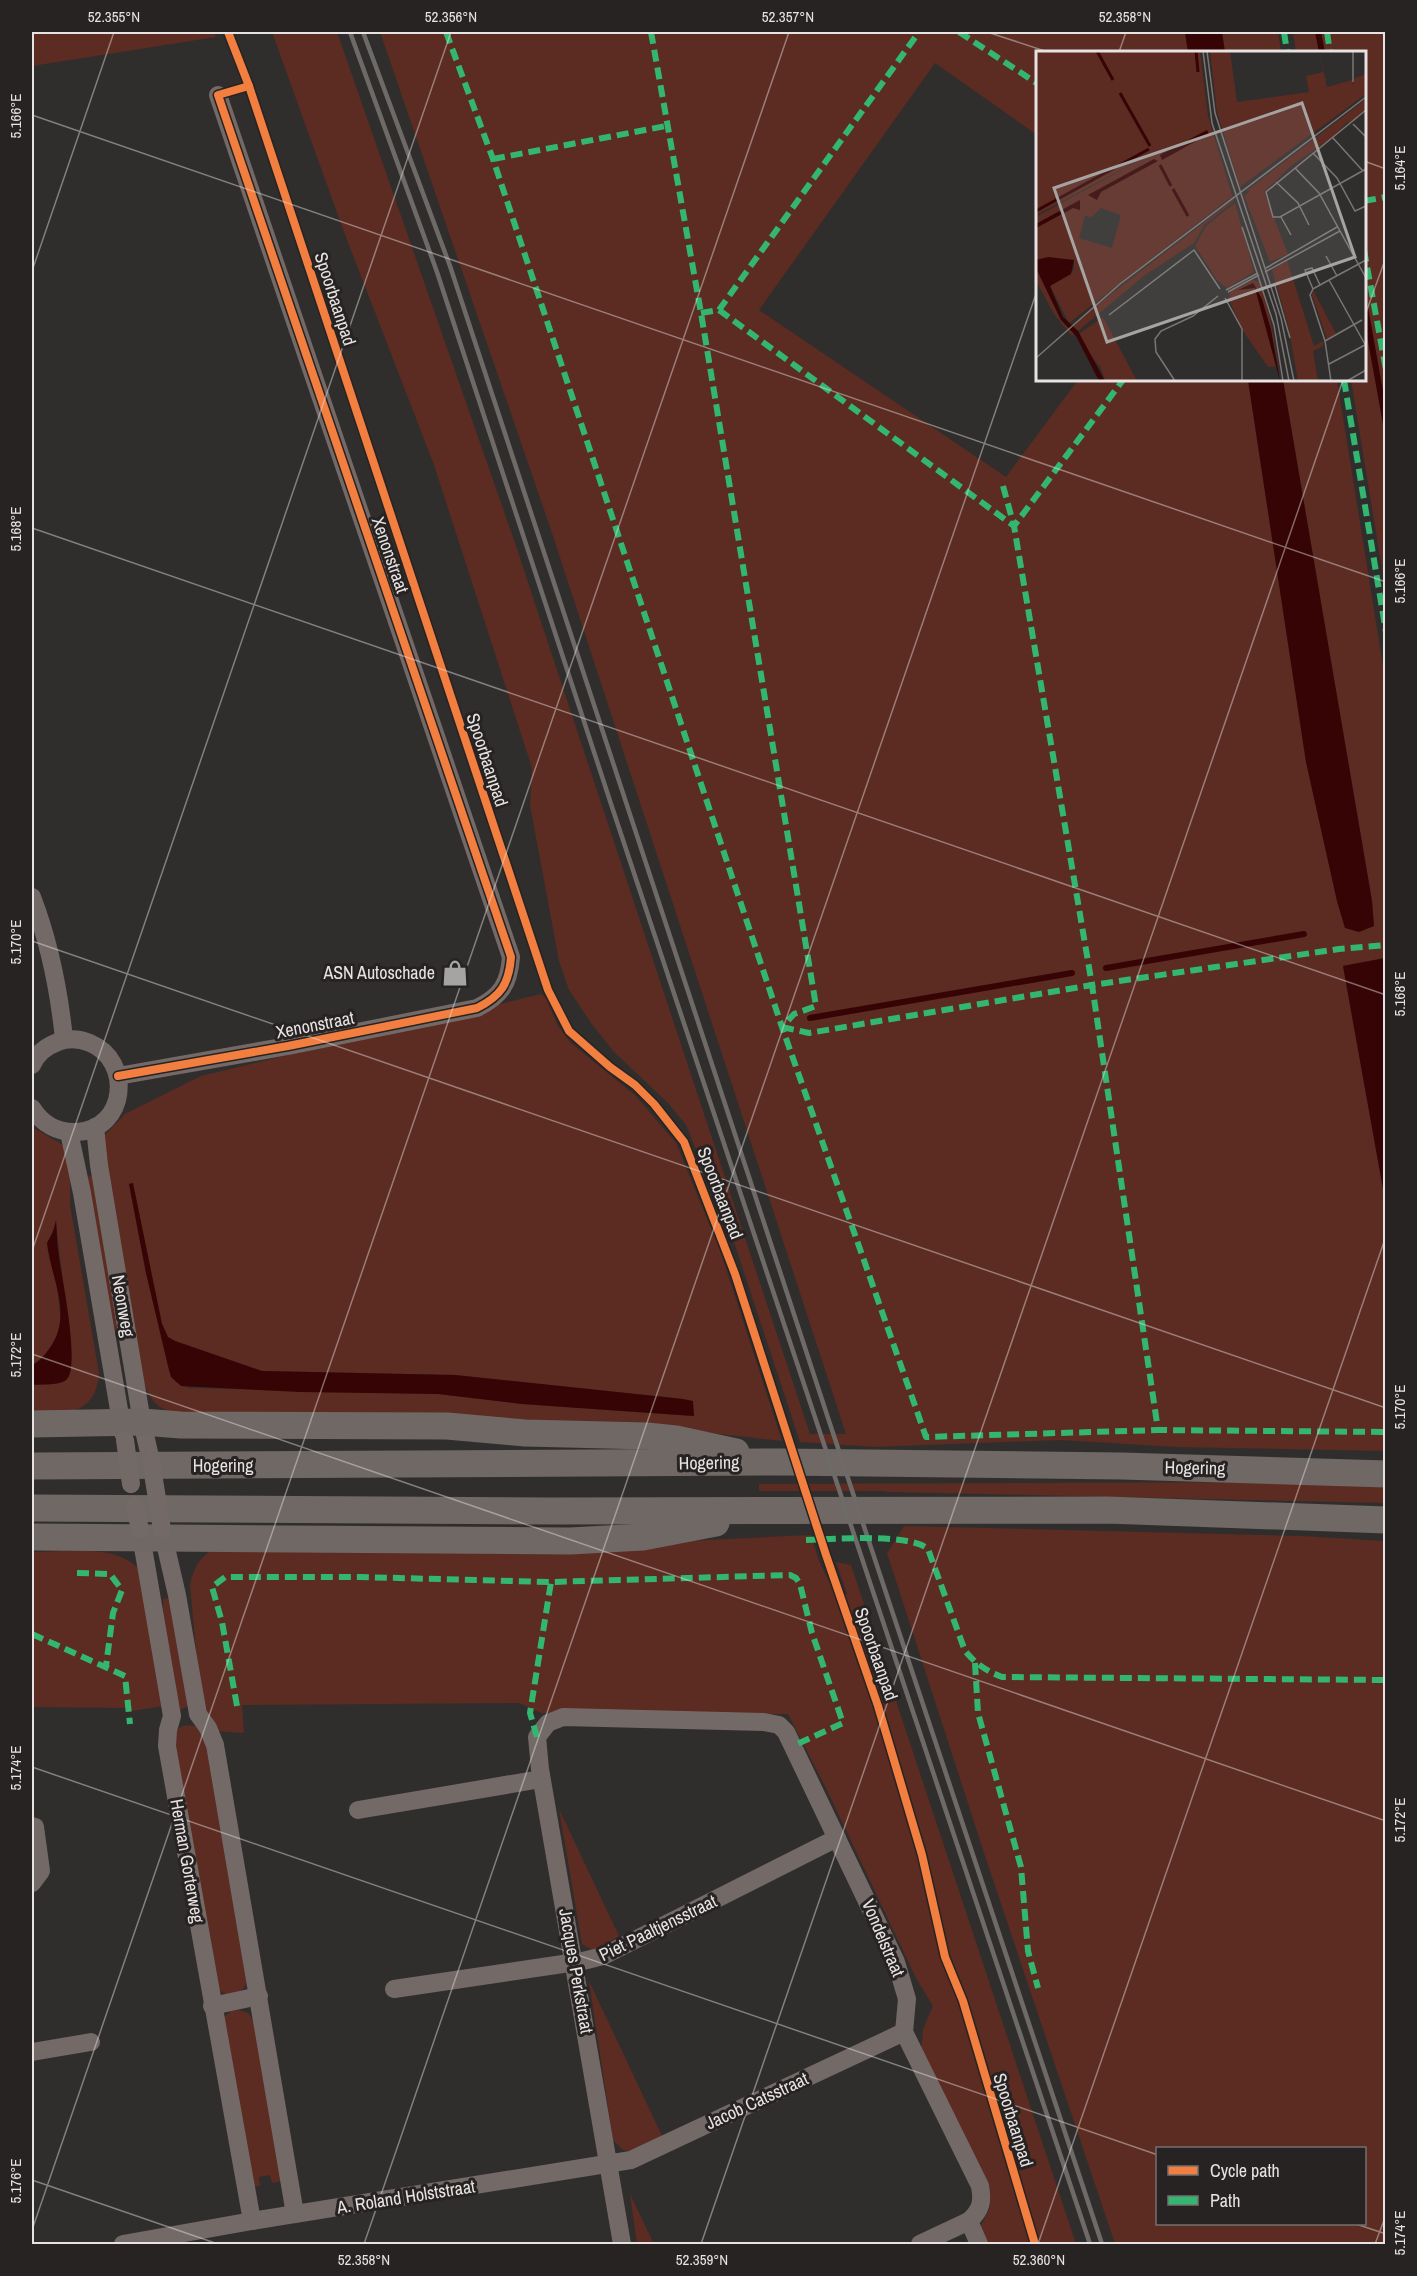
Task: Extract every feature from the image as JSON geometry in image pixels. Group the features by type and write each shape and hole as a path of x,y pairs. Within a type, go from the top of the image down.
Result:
{"highway":[{"path":"32,1424 133,1431 447,1426 525,1433 647,1436 676,1439 781,1462"},
{"name":"Hogering","path":"32,1466 781,1462 1134,1466 1386,1474"},
{"path":"32,1508 1107,1510 1386,1520"},
{"path":"32,1537 152,1533 570,1541 643,1537 779,1511"}],"street":[{"name":"Xenonstraat","path":"118,1076 288,1046 477,1008 491,1000 502,988 509,973 511,957 218,95"},
{"path":"32,897 50,949 60,997 64,1040"},
{"path":"32,1065 34,1059 47,1046 64,1040 82,1040 99,1047 112,1059 120,1088 112,1110 105,1120 95,1127 82,1131 69,1132 55,1129 42,1121 32,1107"},
{"name":"Neonweg","path":"95,1127 133,1431 131,1484"},
{"name":"Neonweg","path":"69,1132 133,1431 154,1485"},
{"name":"Herman Gorterweg","path":"131,1484 177,1595 198,1714 208,1728 215,1745 295,2214"},
{"name":"Herman Gorterweg","path":"154,1485 152,1533 172,1716 167,1746 252,2221"},
{"path":"172,1716 198,1714"},
{"name":"Jacques Perkstraat","path":"608,2163 541,1779 537,1737 548,1723 563,1717 764,1722 779,1725 786,1732"},
{"name":"Vondelstraat","path":"786,1732 896,1962 907,1999 904,2031"},
{"path":"358,1810 541,1779"},
{"path":"32,1826 35,1827 41,1871 32,1882"},
{"name":"Piet Paaltjensstraat","path":"394,1989 603,1956 837,1838"},
{"path":"212,2006 259,1996"},
{"path":"904,2031 980,2186 983,2200 979,2212 969,2221 920,2244"},
{"name":"Jacob Catsstraat","path":"608,2163 631,2160 904,2031"},
{"path":"32,2052 91,2042"},
{"path":"608,2163 622,2244"},
{"name":"A. Roland Holststraat","path":"123,2244 608,2163"},
{"path":"969,2221 979,2244"}],"shaded area":[{"path":"32,32 214,32 216,37 32,66"},
{"path":"272,32 337,32 515,543 810,1434 846,1434 551,530 380,32 1185,32 1188,51 1036,51 1036,134 935,63 759,310 1006,477 1077,381 1248,381 1306,762 1345,928 1374,926 1372,901 1283,381 1337,381 1385,678 1385,958 1343,966 1385,1200 1385,1451 1176,1447 1060,1440 875,1447 800,1442 735,1245 686,1125 668,1103 614,1052 569,990 559,961 530,805 532,768 434,465 344,232"},
{"path":"1185,32 1222,32 1225,51 1188,51"},
{"path":"1222,32 1278,32 1281,51 1225,51"},
{"path":"1293,32 1385,32 1385,587 1351,381 1366,381 1366,51 1296,51"},
{"path":"1248,381 1283,381 1372,901 1374,926 1359,932 1345,928 1306,762"},
{"path":"1386,958 1385,1200 1343,966"},
{"path":"541,994 546,998 558,1026 571,1043 636,1096 676,1143 720,1250 782,1441 711,1433 184,1416 159,1406 154,1402 144,1383 103,1137 125,1114 201,1076","holes":["132,1183 162,1324 168,1337 175,1341 262,1371 455,1375 683,1399 693,1416 522,1404 438,1394 189,1388 176,1382 169,1370 146,1273 129,1184"]},
{"path":"32,1127 63,1145 70,1166 70,1205 99,1373 97,1387 85,1405 76,1410 32,1416 32,1385 63,1382 62,1273 56,1224 47,1243 57,1286 61,1323 56,1340 45,1355 32,1365"},
{"path":"95,1175 124,1338 115,1339 87,1177"},
{"path":"133,1183 162,1324 168,1337 175,1341 262,1371 455,1375 683,1399 693,1401 694,1416 522,1404 438,1394 300,1392 181,1386 171,1377 146,1273 129,1184"},
{"path":"56,1220 58,1252 71,1340 71,1371 67,1379 60,1383 32,1385 32,1365 49,1349 60,1323 59,1297 47,1243"},
{"path":"1305,1482 1385,1485 1386,1503 884,1491 759,1491 759,1484"},
{"path":"904,1526 1302,1536 1385,1541 1385,2244 1115,2244 985,1856 887,1553"},
{"path":"811,1535 819,1561 837,1598 847,1594 836,1562 851,1565 1076,2244 987,2244 979,2229 989,2210 990,2189 921,2053 923,2029 933,2006 916,1978 827,1790 788,1714 541,1713 519,1703 242,1705 244,1733 216,1731 200,1695 190,1585 198,1564 214,1549 687,1541"},
{"path":"73,1550 102,1552 128,1560 138,1568 163,1706 126,1712 125,1708 32,1707 32,1552"},
{"path":"169,1598 188,1706 180,1710 164,1630 163,1599"},
{"path":"186,1725 195,1726 204,1735 247,1981 240,1991 228,1995 217,1989 174,1734"},
{"path":"559,1809 619,1936 594,1951 582,1944"},
{"path":"589,1981 663,2138 636,2152 623,2150 613,2140"},
{"path":"239,2010 248,2013 255,2023 282,2181 272,2183 270,2175 259,2177 260,2186 250,2187 224,2017 231,2011"},
{"path":"630,2194 654,2244 637,2244"}],"waterway":[{"path":"1318,32 1322,51"},
{"path":"1366,313 1386,424"},
{"path":"1106,968 1304,934"},
{"path":"810,1018 1072,973"}],"railway":[{"path":"350,32 437,272 613,810 1090,2244"},
{"path":"363,32 450,266 1102,2244"}],"marked path":[{"path":"446,32 493,159 782,1027 926,1437 1158,1430"},
{"path":"651,32 701,313 816,1006 794,1014 782,1027"},
{"path":"701,313 719,310 919,32"},
{"path":"959,32 1036,83"},
{"path":"1284,32 1287,51"},
{"path":"1327,32 1330,51"},
{"path":"493,159 666,126"},
{"path":"1366,201 1386,197"},
{"path":"1366,261 1386,370"},
{"path":"719,310 1014,526 1122,381"},
{"path":"1344,381 1386,632"},
{"path":"1003,486 1014,526 1092,985 1158,1430 1386,1432"},
{"path":"782,1027 809,1033 1092,985 1339,949 1386,945"},
{"path":"806,1540 888,1539 919,1544 928,1549 965,1651 982,1667 1002,1677 1386,1680"},
{"path":"77,1573 110,1574 122,1590 113,1613 106,1666"},
{"path":"237,1706 222,1622 212,1587 225,1577 360,1577 551,1582 790,1575 800,1584 812,1633 843,1723 793,1746"},
{"path":"537,1737 530,1713 551,1582"},
{"path":"32,1634 125,1676 130,1724"},
{"path":"975,1663 978,1713 1021,1867 1028,1951 1038,1988"}],"cycle path":[{"name":"Spoorbaanpad","path":"228,32 249,86 548,990 569,1031 610,1067 635,1085 654,1104 684,1142 735,1274 826,1555 878,1706 922,1855 945,1957 963,2001 1035,2244"},
{"path":"118,1076 288,1046 477,1008 498,994 506,982 510,966 511,957 218,95 249,86"}],"place":[{"name":"ASN Autoschade","path":"455,973"}]}
